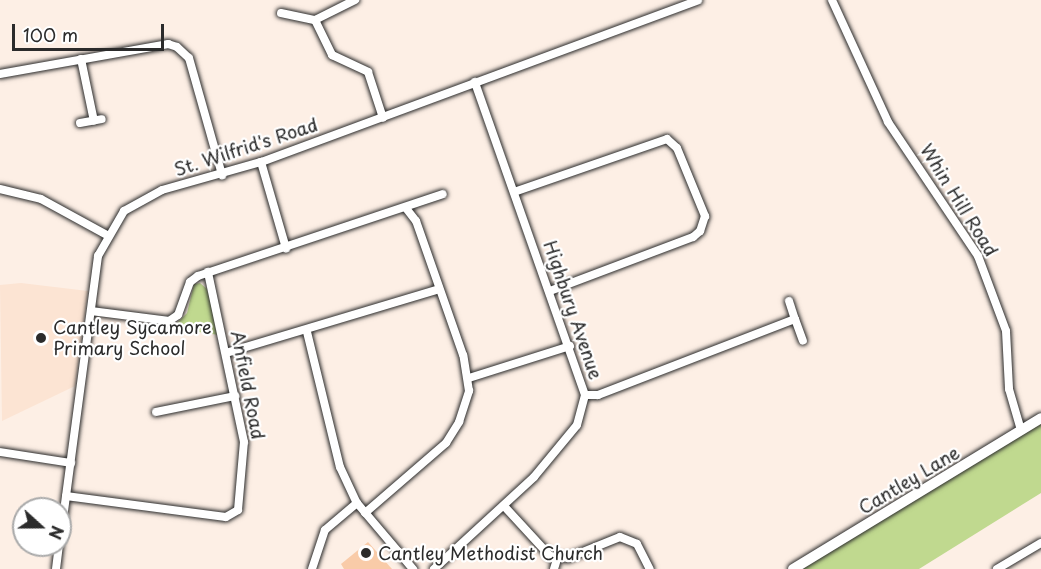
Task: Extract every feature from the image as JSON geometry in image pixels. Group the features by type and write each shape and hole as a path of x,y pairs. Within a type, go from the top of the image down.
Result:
{"main road":[{"name":"Cantley Lane","path":"794,569 1041,418"}],"street":[{"path":"281,13 315,20 355,0"},
{"name":"St. Wilfrid's Road","path":"66,496 98,256 107,235 124,212 150,195 261,162 383,118 674,4 698,0"},
{"name":"Whin Hill Road","path":"832,0 888,122 978,256 1006,331 1009,389 1021,430"},
{"path":"315,20 332,55 368,72 383,118"},
{"path":"0,74 168,44 184,51 222,175"},
{"path":"80,123 98,120 81,59"},
{"name":"Highbury Avenue","path":"434,569 504,506 578,425 585,395 570,346 476,82"},
{"path":"514,192 667,139 677,148 705,216 700,231 693,237 550,291"},
{"path":"261,162 286,248"},
{"path":"0,189 40,199 107,235"},
{"path":"91,311 169,321 178,315 190,282 208,272 443,194"},
{"path":"365,513 446,443 465,408 469,378 416,221 406,208"},
{"name":"Anfield Road","path":"66,496 234,515 244,467 235,396 208,272"},
{"path":"225,353 307,332 440,289"},
{"path":"789,302 803,341"},
{"path":"585,395 598,395 795,319"},
{"path":"307,332 337,458 357,503 413,569"},
{"path":"469,378 570,346"},
{"path":"156,412 235,396"},
{"path":"0,452 71,463"},
{"path":"312,569 325,530 357,503"},
{"path":"504,506 557,559"},
{"path":"557,559 620,537 637,544 650,569"},
{"path":"997,569 1041,543"},
{"path":"554,569 557,559"}],"shaded area":[{"name":"Cantley Sycamore Primary School","path":"21,283 88,291 75,386 2,421 0,285"}],"green space":[{"path":"200,283 207,289 219,335 172,328 187,313 194,284"},
{"path":"1041,419 1041,493 919,569 796,569"}],"building":[{"name":"Cantley Methodist Church","path":"368,542 392,569 344,569 341,564"}],"place":[{"name":"Cantley Sycamore Primary School","path":"41,338"},
{"name":"Cantley Methodist Church","path":"366,553"}]}
